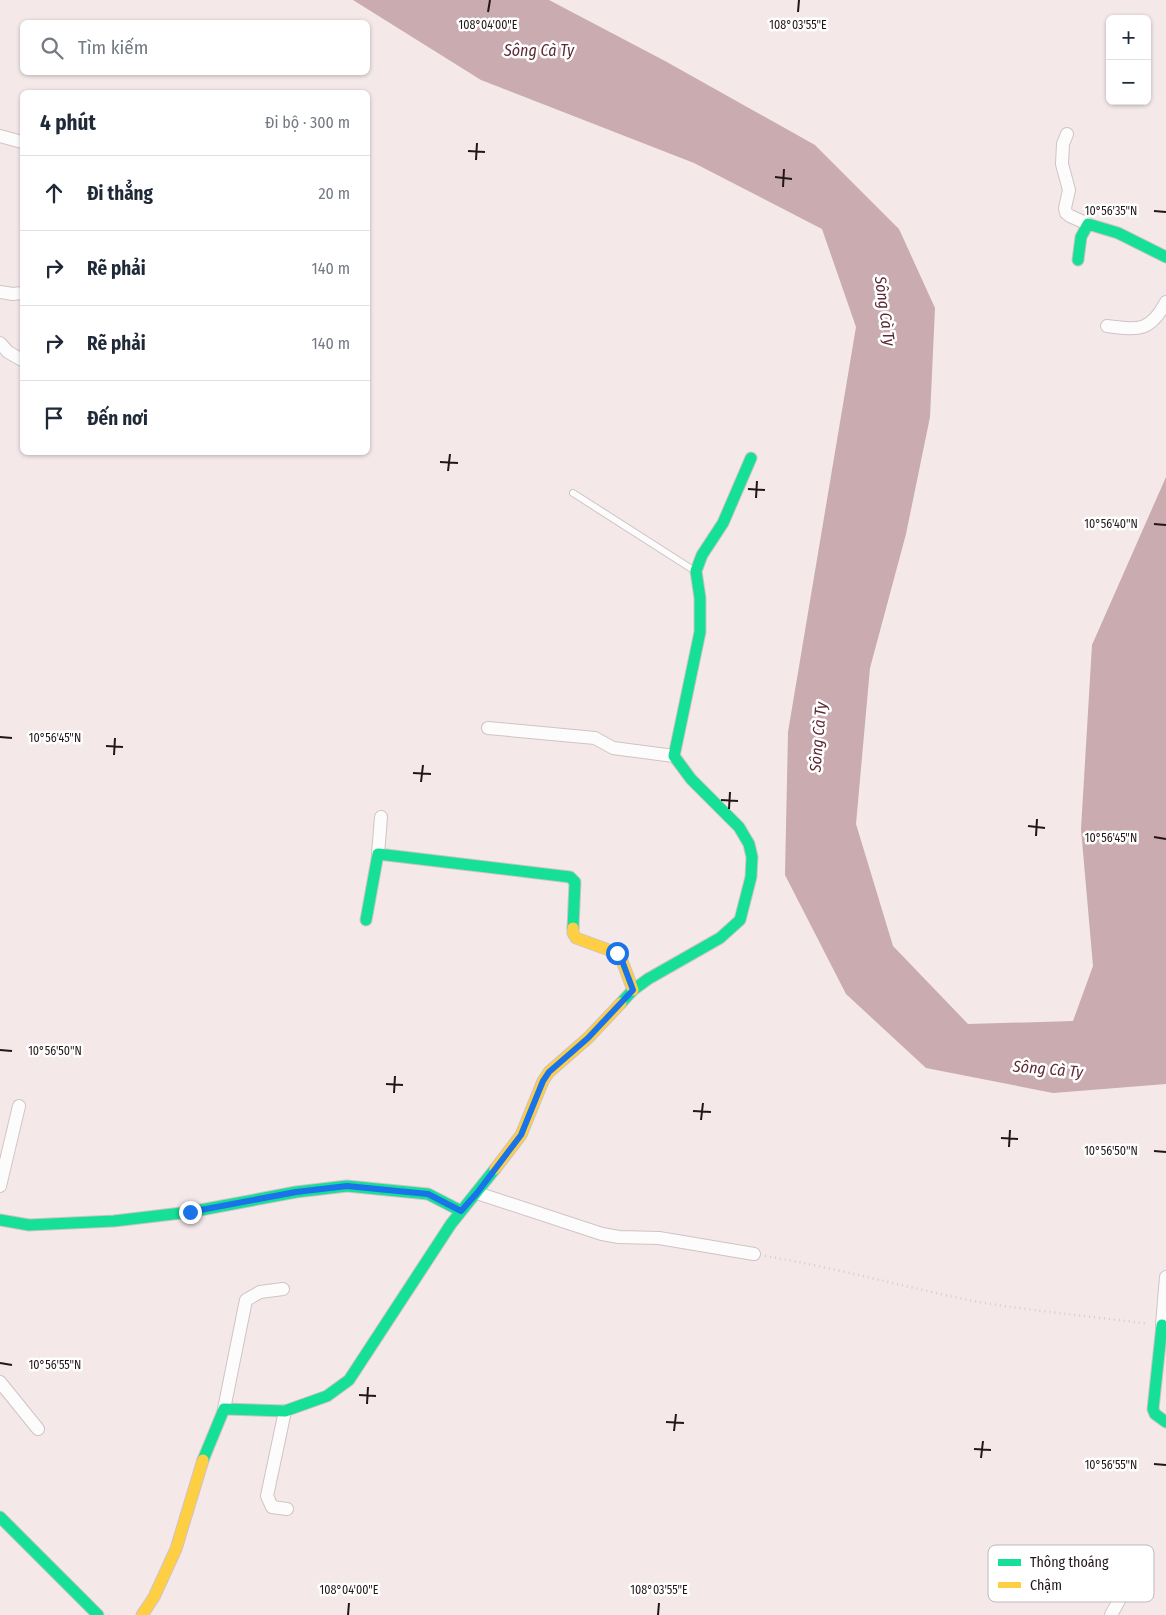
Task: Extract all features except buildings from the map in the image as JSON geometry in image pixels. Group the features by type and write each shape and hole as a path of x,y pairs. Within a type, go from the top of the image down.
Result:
{"street":[{"path":"1067,134 1063,144 1062,164 1069,190 1064,208 1066,213 1088,224 1098,225 1121,234 1166,257"},
{"path":"0,136 20,141"},
{"path":"1078,260 1081,237 1088,224"},
{"path":"0,292 13,294 20,292"},
{"path":"1107,326 1120,328 1145,327 1154,321 1166,302"},
{"path":"0,343 8,352 20,359"},
{"path":"674,756 700,632 700,598 696,571 702,555 723,523 751,458"},
{"path":"224,1409 285,1411 327,1396 349,1380 461,1211 521,1135 543,1081 549,1072 588,1038 633,990 648,979 720,938 735,926 744,910 752,877 752,857 749,844 744,834 691,779 674,756 613,748 595,738 488,728"},
{"path":"366,920 378,854 381,817"},
{"path":"378,854 570,877 575,882 573,933 576,938 617,953 621,958 633,990"},
{"path":"0,1186 19,1106"},
{"path":"0,1220 29,1225 114,1221 190,1212 296,1192 347,1186 428,1194 461,1211"},
{"path":"477,1193 602,1234 619,1237 660,1238 754,1254"},
{"path":"1166,1277 1164,1326 1153,1410 1155,1414 1166,1422"},
{"path":"142,1615 154,1597 176,1549 201,1465 224,1409 246,1300 260,1292 284,1289"},
{"path":"0,1382 38,1429"},
{"path":"285,1411 267,1496 272,1507 287,1509"},
{"path":"0,1517 98,1615"},
{"path":"1112,1615 1118,1602"}],"lane":[{"path":"573,493 696,571"}],"path":[{"path":"754,1254 808,1264 964,1299 1040,1312 1164,1326"}],"water":[{"name":"Sông Cà Ty","path":"353,0 549,0 665,61 815,145 899,229 935,308 930,417 906,534 870,668 856,824 893,946 968,1024 1073,1021 1093,966 1081,829 1092,645 1166,477 1166,1084 1053,1093 926,1068 846,994 785,875 788,732 856,327 822,229 694,163 481,80"}],"traffic: fast":[{"path":"1078,260 1081,237 1088,224 1118,233 1166,257"},
{"path":"621,1003 633,990 648,979 720,938 740,920 751,877 752,857 749,844 739,827 691,779 674,756 700,632 700,598 696,571 702,555 723,523 751,458"},
{"path":"366,920 378,854 570,877 575,882 573,928"},
{"path":"203,1460 224,1409 285,1411 327,1396 349,1380 451,1224 495,1169"},
{"path":"0,1220 29,1225 114,1221 190,1212 296,1192 347,1186 428,1194 461,1211"},
{"path":"1162,1325 1153,1409 1155,1414 1166,1422"},
{"path":"0,1517 98,1615"}],"traffic: slow":[{"path":"573,928 576,938 617,953 621,958 633,990"},
{"path":"495,1169 521,1135 543,1081 549,1072 588,1038 621,1003"},
{"path":"142,1615 154,1597 176,1549 203,1460"}],"route":[{"path":"190,1212 296,1192 347,1186 428,1194 461,1211 521,1135 543,1081 549,1072 588,1038 633,990 621,958 617,953"}]}
